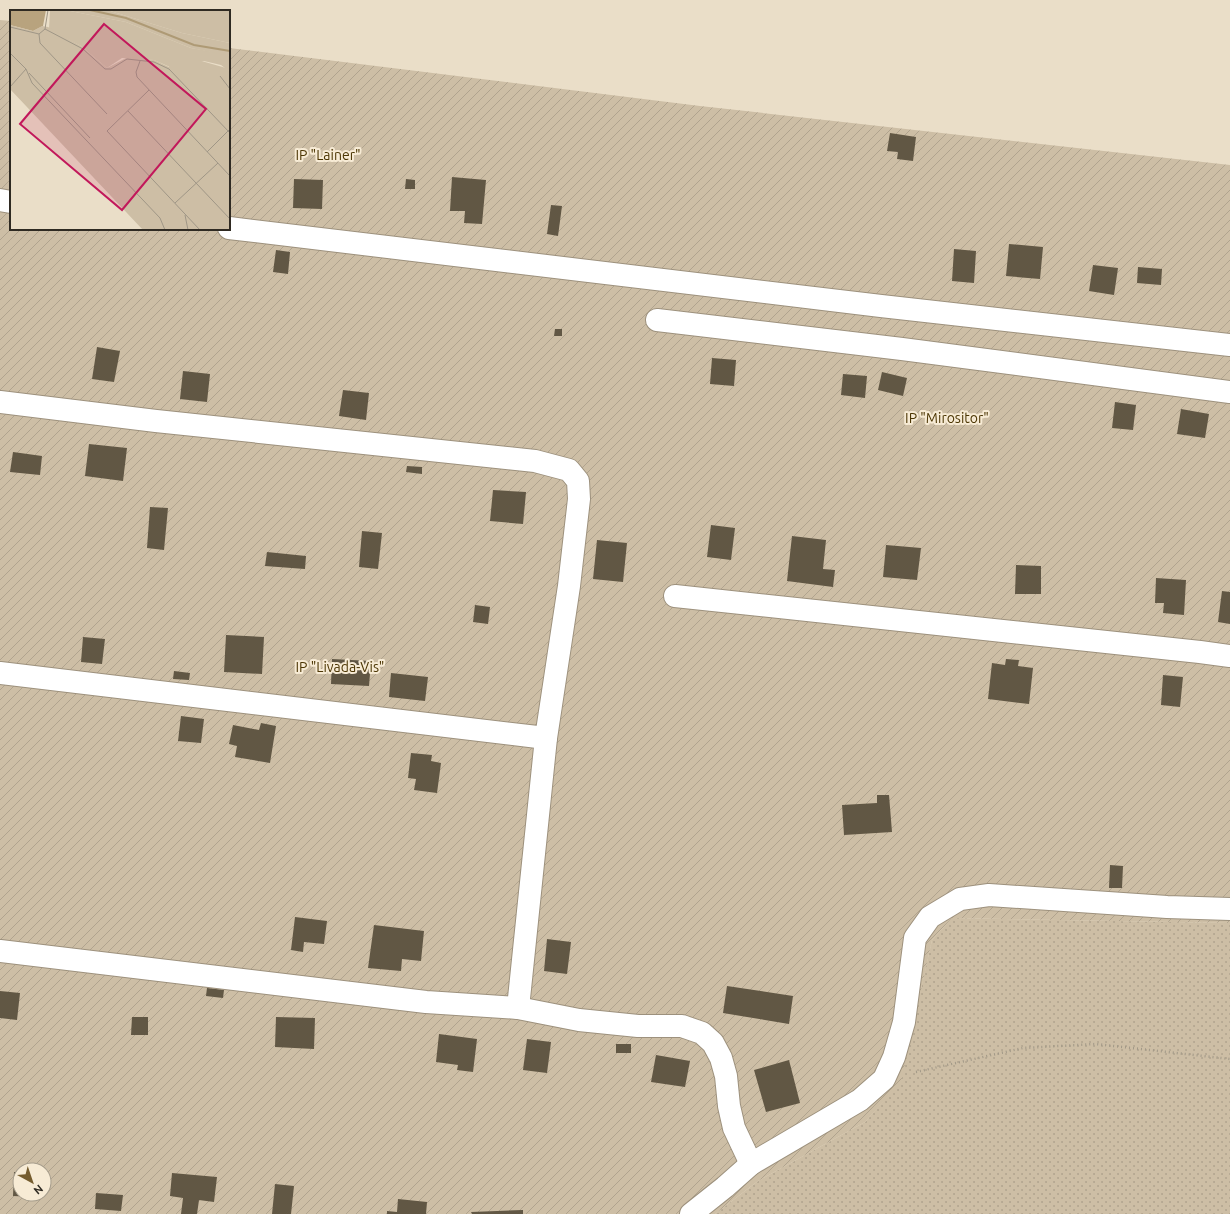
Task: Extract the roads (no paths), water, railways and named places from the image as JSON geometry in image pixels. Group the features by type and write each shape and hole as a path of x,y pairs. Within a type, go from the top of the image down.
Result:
{"street":[{"path":"0,200 10,202"},
{"path":"230,228 881,306 1230,345"},
{"path":"657,320 894,348 1230,392"},
{"path":"0,402 156,421 535,461 569,470 578,481 579,499 569,586 546,738 518,1008"},
{"path":"675,596 1230,656"},
{"path":"0,673 546,738"},
{"path":"691,1214 751,1164 860,1100 884,1079 894,1057 904,1022 915,938 930,917 960,899 989,896 1167,907 1230,909"},
{"path":"0,951 426,1002 518,1008 578,1020 638,1026 682,1026 702,1033 713,1043 721,1058 726,1076 729,1106 734,1128 751,1164"}],"park label":[{"name":"IP \"Lainer\"","path":"328,155"},
{"name":"IP \"Mirositor\"","path":"947,418"},
{"name":"IP \"Livada-Vis\"","path":"340,667"}]}
